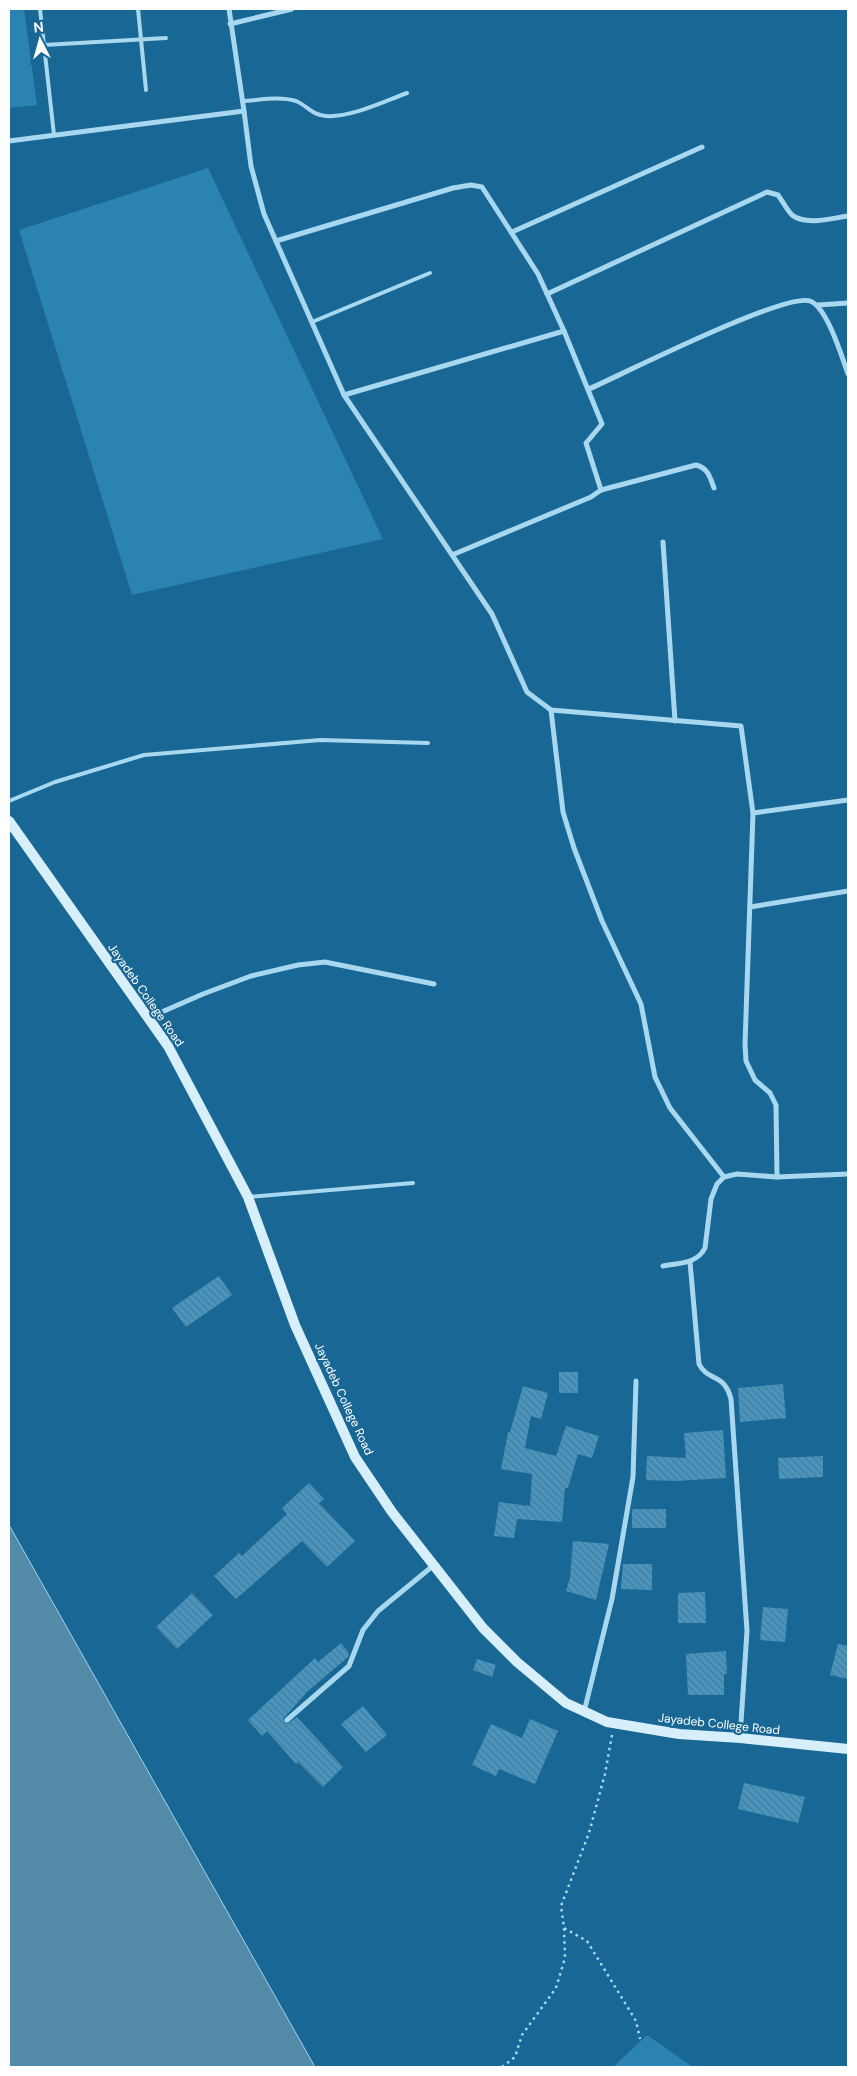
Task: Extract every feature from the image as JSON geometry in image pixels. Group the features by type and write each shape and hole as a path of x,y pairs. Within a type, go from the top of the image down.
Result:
{"street":[{"path":"229,9 251,166 264,214 344,395 492,614 528,692 551,710 741,726 753,813 744,1044 746,1061 755,1080 770,1093 776,1105 778,1176"},
{"path":"230,24 292,9"},
{"path":"9,141 244,112"},
{"path":"512,232 702,146"},
{"path":"276,241 454,188 471,185 482,187 538,274 589,389 602,424 586,443 601,490"},
{"path":"548,294 767,192 778,195 790,214 800,219 809,220 848,216"},
{"path":"589,389 766,308 802,300 818,305 824,314 848,374"},
{"path":"818,305 848,303"},
{"path":"344,395 564,331"},
{"path":"452,555 591,497 601,490 696,464 708,472 714,488"},
{"path":"663,542 675,721"},
{"path":"551,710 563,812 574,848 602,921 641,1004 655,1077 670,1108 724,1177"},
{"path":"753,813 848,800"},
{"name":"Jayadeb College Road","path":"9,821 168,1046 248,1197 295,1324 355,1456 392,1512 483,1628 510,1655 566,1703 614,1723 679,1734 848,1749"},
{"path":"750,907 848,891"},
{"path":"148,1018 243,979 298,965 325,962 434,984"},
{"path":"663,1266 690,1262 702,1256 705,1248 711,1198 717,1184 724,1177 737,1174 778,1176 848,1174"},
{"path":"690,1262 699,1364 705,1372 724,1383 731,1399 747,1631 740,1738"},
{"path":"584,1712 612,1599 633,1477 636,1381"},
{"path":"287,1720 349,1666 363,1630 378,1610 434,1565"}],"lane":[{"path":"40,9 54,135"},
{"path":"138,9 146,90"},
{"path":"44,45 166,38"},
{"path":"242,101 283,99 297,102 319,115 327,116 343,114 407,93"},
{"path":"312,322 430,273"},
{"path":"9,801 55,782 144,755 320,740 428,743"},
{"path":"248,1197 413,1183"}],"path":[{"path":"502,2067 515,2057 522,2036 556,1988 565,1958 561,1906 589,1833 605,1774 614,1723"},
{"path":"564,1928 587,1941 636,2022 640,2039"}],"shaded area":[{"path":"9,9 24,9 37,105 9,108"},
{"path":"208,168 383,539 132,595 19,230"},
{"path":"9,1525 315,2067 9,2067"},
{"path":"647,2035 693,2067 613,2067"}],"building":[{"path":"219,1276 232,1295 186,1327 172,1308"},
{"path":"559,1372 578,1372 578,1393 559,1393"},
{"path":"783,1384 786,1418 740,1422 738,1388"},
{"path":"523,1386 548,1393 541,1419 531,1416 525,1448 556,1456 566,1426 599,1436 592,1458 578,1454 568,1488 565,1488 562,1522 517,1519 514,1538 494,1536 499,1502 530,1506 532,1474 501,1469 508,1432 510,1432"},
{"path":"723,1430 726,1478 676,1481 646,1480 647,1456 686,1458 684,1433"},
{"path":"823,1456 823,1477 779,1479 778,1458"},
{"path":"309,1483 324,1499 319,1503 355,1541 327,1567 302,1541 236,1599 214,1576 239,1553 242,1556 287,1514 282,1508"},
{"path":"632,1509 666,1509 666,1528 632,1528"},
{"path":"573,1541 609,1544 596,1600 566,1591 570,1578"},
{"path":"623,1564 652,1564 652,1590 621,1589"},
{"path":"705,1592 706,1623 678,1623 678,1593"},
{"path":"192,1593 213,1615 177,1649 156,1627"},
{"path":"763,1607 788,1609 785,1642 760,1640"},
{"path":"341,1643 349,1653 348,1657 307,1692 283,1719 287,1724 297,1717 343,1767 323,1787 298,1762 296,1764 267,1731 262,1736 248,1720 315,1658 318,1662"},
{"path":"838,1644 848,1646 848,1679 830,1675"},
{"path":"726,1651 727,1674 724,1674 724,1695 688,1695 686,1654"},
{"path":"477,1659 496,1665 492,1677 473,1670"},
{"path":"363,1706 387,1735 366,1752 341,1724"},
{"path":"530,1719 558,1731 535,1784 499,1769 496,1776 472,1765 491,1724 522,1738"},
{"path":"744,1783 805,1797 798,1823 738,1809"}]}
